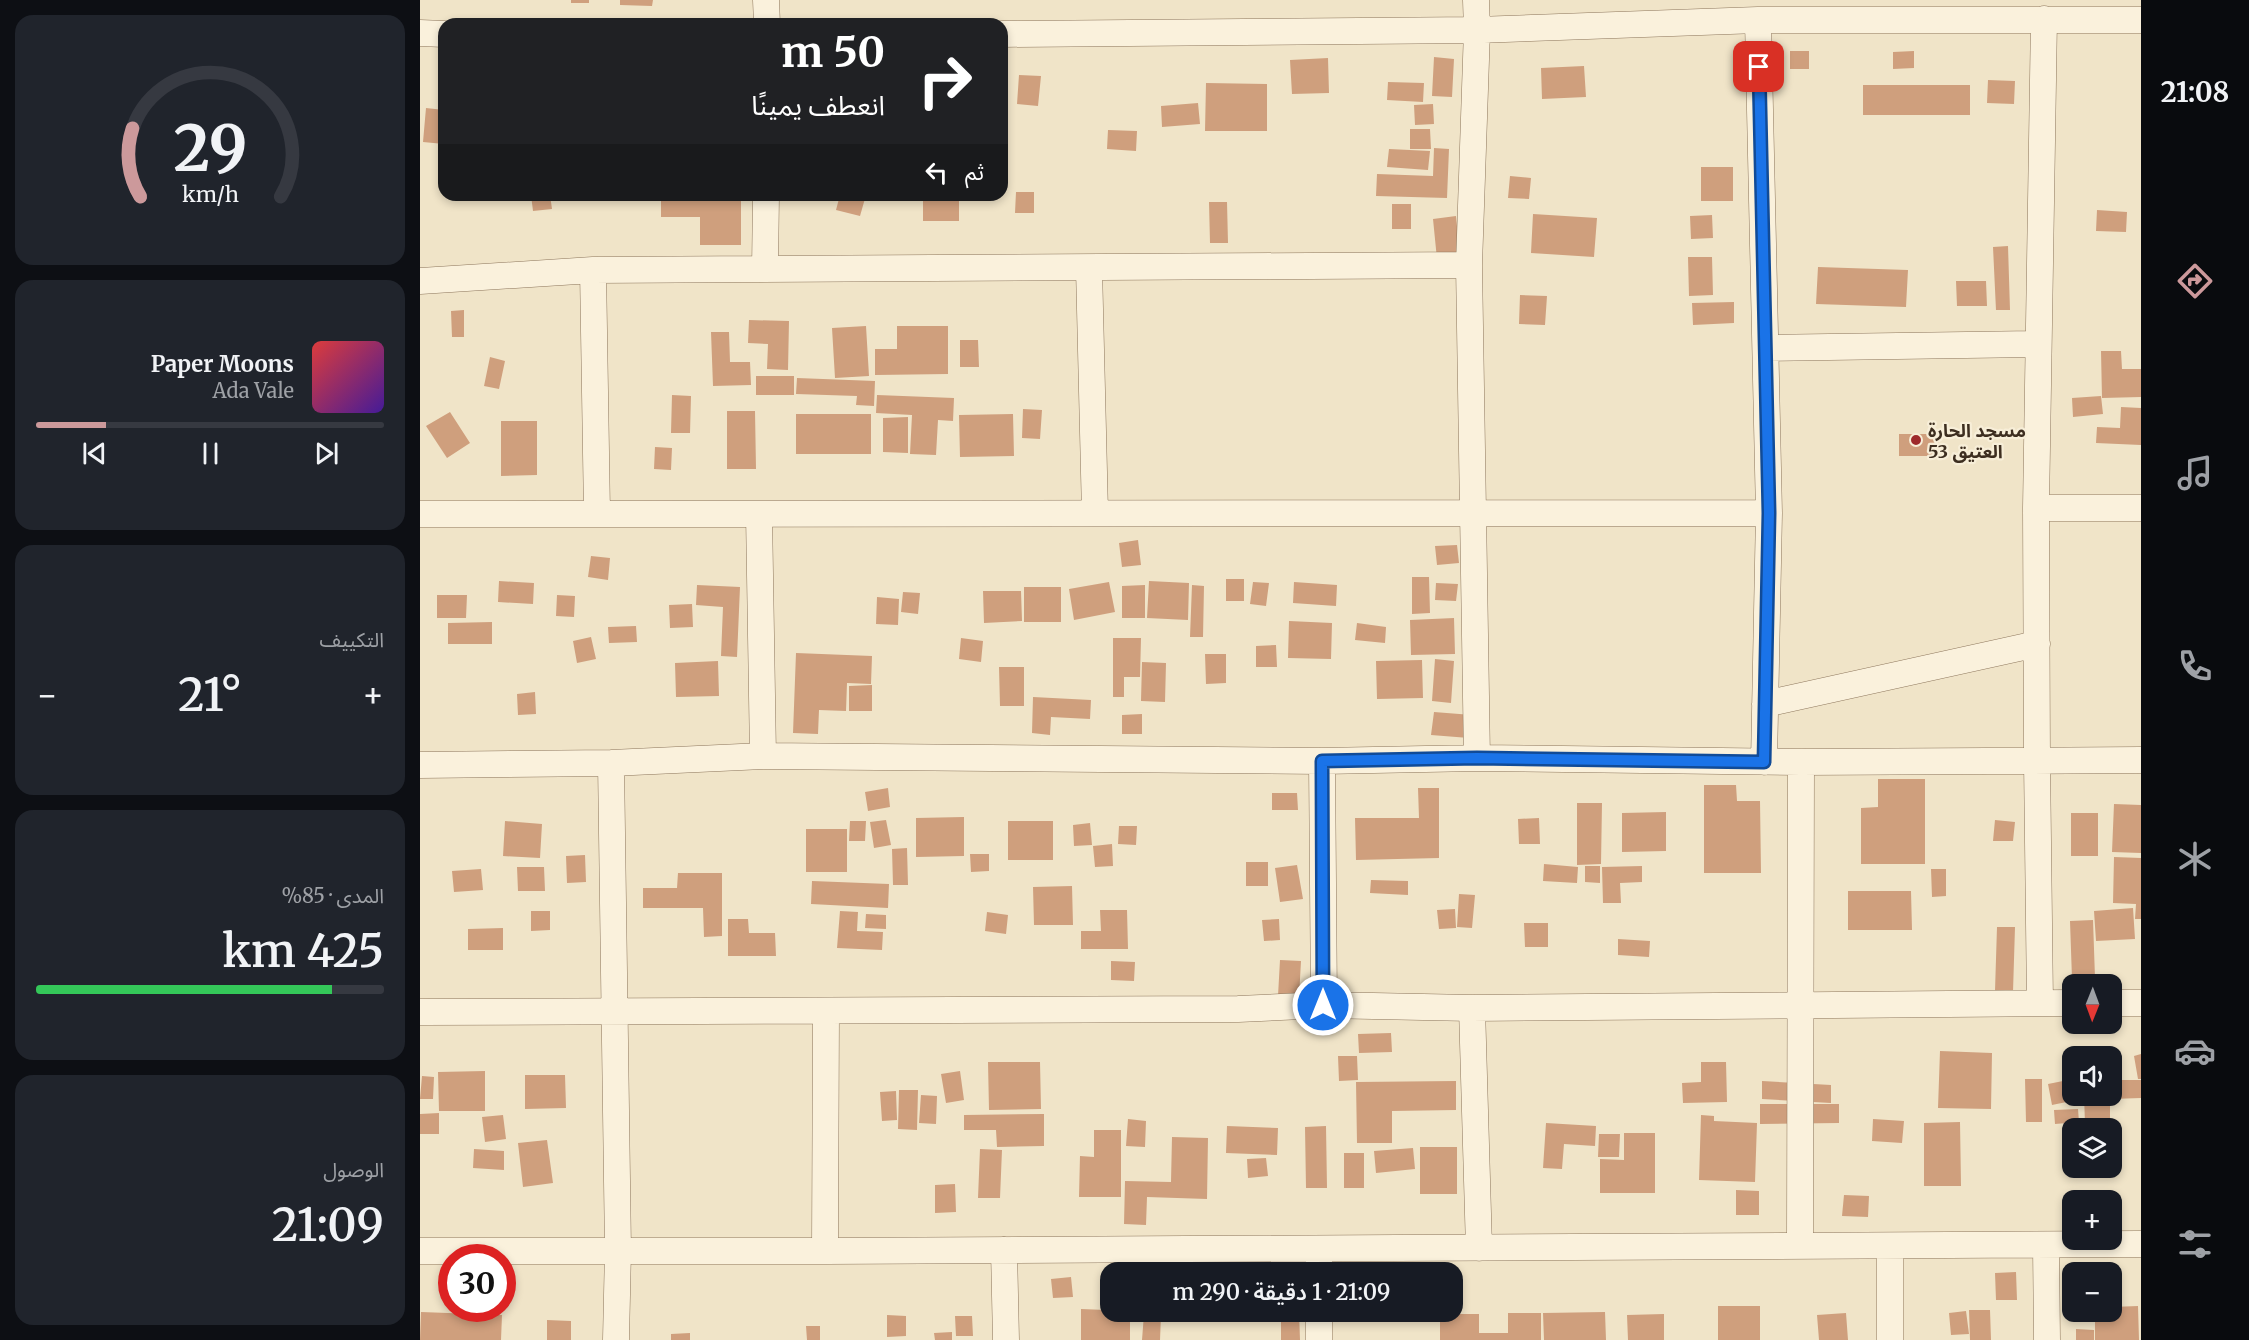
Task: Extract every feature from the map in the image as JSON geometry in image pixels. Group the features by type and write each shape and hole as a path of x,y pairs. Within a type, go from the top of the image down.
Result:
{"street":[{"path":"766,0 766,18"},
{"path":"1476,0 1469,265 1477,758"},
{"path":"1008,34 1477,30 1758,20 1868,10 2044,19 2141,20"},
{"path":"2040,1003 2036,508 2044,19"},
{"path":"1758,20 1769,513 1764,762"},
{"path":"420,33 438,34"},
{"path":"765,269 766,201"},
{"path":"420,281 593,270 1469,265"},
{"path":"1089,268 1095,513"},
{"path":"593,270 597,513"},
{"path":"1766,348 2038,344"},
{"path":"2036,508 2141,508"},
{"path":"420,514 1769,513"},
{"path":"759,514 763,756"},
{"path":"1766,704 2037,644"},
{"path":"420,765 611,763 763,756 1322,761 1477,758 1764,762 2141,760"},
{"path":"1322,761 1323,1005"},
{"path":"1800,1246 1801,762"},
{"path":"611,763 618,1250 616,1340"},
{"path":"420,1012 1227,1010 1323,1005 1472,1008 1800,1007 2062,1003"},
{"path":"2122,1003 2141,1004"},
{"path":"1472,1008 1479,1248"},
{"path":"825,1251 826,1011"},
{"path":"420,1251 1004,1250 1319,1261 1479,1248 2141,1244"},
{"path":"1890,1246 1890,1340"},
{"path":"2046,1246 2047,1340"},
{"path":"1004,1250 1006,1340"},
{"path":"1319,1322 1319,1340"}],"building":[{"path":"571,0 589,0 589,3 571,3"},
{"path":"620,0 653,0 652,6 620,5"},
{"path":"1790,51 1809,51 1809,69 1790,69"},
{"path":"1914,51 1914,68 1893,69 1893,52"},
{"path":"1434,57 1454,59 1452,97 1432,96"},
{"path":"1328,58 1329,93 1292,94 1290,60"},
{"path":"1584,66 1586,97 1542,99 1541,68"},
{"path":"1019,75 1041,76 1038,106 1017,104"},
{"path":"1988,80 2015,81 2014,104 1987,103"},
{"path":"1388,82 1424,83 1423,102 1387,100"},
{"path":"1206,83 1267,84 1267,131 1205,131"},
{"path":"1863,85 1970,85 1970,115 1863,115"},
{"path":"1198,103 1200,124 1162,127 1161,106"},
{"path":"1433,104 1434,124 1415,125 1414,105"},
{"path":"426,108 438,109 438,143 423,142"},
{"path":"1410,129 1430,129 1431,149 1410,149"},
{"path":"1108,130 1137,131 1136,151 1107,149"},
{"path":"1434,148 1449,149 1447,198 1376,196 1377,174 1433,176"},
{"path":"1389,149 1430,151 1428,170 1387,167"},
{"path":"1701,167 1733,167 1733,201 1701,201"},
{"path":"1510,176 1531,178 1529,199 1508,198"},
{"path":"1016,192 1034,192 1034,213 1015,213"},
{"path":"532,201 551,201 552,209 533,211"},
{"path":"661,201 741,201 741,245 700,245 700,217 661,217"},
{"path":"838,201 864,201 860,216 836,210"},
{"path":"923,201 959,201 959,221 923,221"},
{"path":"1209,202 1227,202 1228,243 1210,243"},
{"path":"1392,204 1411,204 1411,229 1392,229"},
{"path":"2097,210 2127,212 2126,232 2096,231"},
{"path":"1533,214 1597,218 1594,257 1531,253"},
{"path":"1712,215 1713,238 1691,239 1690,216"},
{"path":"1456,216 1460,257 1437,259 1433,219"},
{"path":"2008,246 2010,310 1996,310 1993,247"},
{"path":"1688,257 1712,257 1713,295 1689,296"},
{"path":"1818,267 1908,270 1906,307 1816,304"},
{"path":"1956,281 1986,281 1987,306 1957,306"},
{"path":"1520,295 1547,296 1545,325 1519,324"},
{"path":"1734,302 1734,323 1693,325 1692,303"},
{"path":"464,310 464,337 452,337 451,311"},
{"path":"749,320 789,321 788,370 767,369 768,344 748,343"},
{"path":"866,326 869,376 835,378 832,328"},
{"path":"897,326 948,326 948,374 875,375 875,349 897,349"},
{"path":"711,332 729,332 730,362 750,362 751,385 713,386"},
{"path":"960,340 978,340 979,367 960,367"},
{"path":"2101,351 2121,351 2122,369 2141,369 2141,397 2102,398"},
{"path":"490,357 505,361 499,389 484,386"},
{"path":"756,376 794,376 794,395 756,395"},
{"path":"797,378 875,381 874,406 856,405 857,396 796,394"},
{"path":"672,395 691,396 690,433 671,433"},
{"path":"877,395 954,398 953,421 938,420 936,455 910,454 912,415 876,413"},
{"path":"2101,396 2103,414 2073,417 2072,398"},
{"path":"2121,407 2141,408 2141,445 2096,443 2097,427 2120,428"},
{"path":"1023,409 1042,410 1040,439 1022,438"},
{"path":"727,411 755,411 756,469 727,469"},
{"path":"450,412 470,443 447,458 426,426"},
{"path":"796,414 871,414 871,454 796,454"},
{"path":"1013,414 1014,456 960,457 959,415"},
{"path":"908,417 908,453 883,452 883,418"},
{"path":"501,421 537,421 537,475 501,476"},
{"path":"1899,434 1938,434 1939,456 1899,456"},
{"path":"655,447 672,448 671,470 654,469"},
{"path":"1138,540 1141,565 1122,567 1119,543"},
{"path":"1457,545 1459,563 1437,565 1435,546"},
{"path":"591,556 610,558 608,580 588,577"},
{"path":"1412,577 1429,577 1430,613 1412,614"},
{"path":"1226,579 1244,579 1244,601 1226,601"},
{"path":"499,581 534,583 533,604 498,602"},
{"path":"1149,581 1189,583 1188,620 1147,618"},
{"path":"1109,582 1115,612 1074,620 1069,589"},
{"path":"1253,582 1269,583 1266,606 1250,604"},
{"path":"1294,582 1337,585 1336,606 1293,603"},
{"path":"1436,583 1458,584 1456,601 1435,600"},
{"path":"697,585 740,587 737,657 721,656 723,607 696,605"},
{"path":"1145,585 1145,618 1122,618 1122,586"},
{"path":"1192,585 1204,586 1203,637 1190,637"},
{"path":"1024,587 1061,587 1061,622 1024,622"},
{"path":"983,591 1021,591 1022,621 984,623"},
{"path":"903,592 920,593 918,614 901,612"},
{"path":"437,595 467,595 466,618 437,618"},
{"path":"557,595 575,596 574,617 556,616"},
{"path":"877,597 899,599 898,625 876,624"},
{"path":"692,604 693,627 670,628 669,605"},
{"path":"1454,618 1455,654 1411,655 1410,620"},
{"path":"1289,621 1332,623 1331,659 1288,658"},
{"path":"492,622 492,644 448,644 448,623"},
{"path":"1357,623 1386,627 1385,643 1355,640"},
{"path":"636,626 637,642 609,643 608,627"},
{"path":"591,637 596,659 577,663 573,641"},
{"path":"961,638 983,641 981,662 959,659"},
{"path":"1113,638 1141,638 1140,677 1124,677 1124,697 1113,697"},
{"path":"1276,645 1277,667 1256,667 1256,646"},
{"path":"796,653 872,656 871,684 847,683 846,711 819,710 818,734 793,733"},
{"path":"1205,654 1226,654 1226,683 1206,684"},
{"path":"1435,659 1454,661 1451,703 1432,701"},
{"path":"1422,660 1423,698 1377,699 1376,661"},
{"path":"718,661 719,696 676,697 675,663"},
{"path":"1142,662 1166,663 1165,702 1141,701"},
{"path":"999,667 1024,667 1024,706 1000,706"},
{"path":"872,685 872,711 849,711 849,686"},
{"path":"535,692 536,714 518,715 517,694"},
{"path":"1033,697 1091,700 1090,719 1051,717 1050,735 1032,733"},
{"path":"1434,712 1472,715 1469,738 1431,735"},
{"path":"1142,714 1142,734 1122,734 1122,715"},
{"path":"1878,779 1925,779 1925,864 1861,864 1861,808 1878,807"},
{"path":"1704,785 1736,785 1737,801 1760,801 1761,873 1704,873"},
{"path":"888,788 890,807 868,811 865,792"},
{"path":"1418,788 1439,788 1439,858 1356,860 1355,818 1419,818"},
{"path":"1272,793 1297,793 1298,810 1272,810"},
{"path":"1577,803 1602,803 1601,864 1577,865"},
{"path":"2114,804 2141,805 2141,853 2112,852"},
{"path":"1666,812 1666,851 1622,852 1622,813"},
{"path":"2071,813 2098,813 2098,856 2071,856"},
{"path":"964,817 964,856 916,857 916,818"},
{"path":"1539,818 1540,844 1519,844 1518,819"},
{"path":"886,820 891,845 874,848 870,822"},
{"path":"1995,820 2015,822 2013,841 1993,841"},
{"path":"505,821 542,824 540,858 503,856"},
{"path":"850,821 866,821 865,841 849,841"},
{"path":"1008,821 1053,821 1053,860 1008,860"},
{"path":"1090,823 1092,845 1074,846 1073,825"},
{"path":"1119,826 1137,826 1136,845 1118,844"},
{"path":"806,829 847,829 847,872 806,872"},
{"path":"1112,844 1113,866 1095,867 1093,846"},
{"path":"907,848 908,885 893,885 892,849"},
{"path":"970,854 989,854 989,871 971,872"},
{"path":"585,855 586,882 567,883 566,856"},
{"path":"2114,857 2141,858 2141,919 2135,919 2136,904 2113,903"},
{"path":"1246,862 1268,862 1268,886 1246,886"},
{"path":"1544,864 1578,867 1577,883 1543,881"},
{"path":"1297,865 1303,899 1280,902 1275,868"},
{"path":"1585,866 1600,866 1600,883 1585,882"},
{"path":"1642,866 1642,882 1620,883 1621,903 1603,903 1602,867"},
{"path":"517,867 544,867 545,891 518,891"},
{"path":"481,869 483,890 454,892 452,871"},
{"path":"1931,869 1946,869 1946,896 1932,897"},
{"path":"678,873 722,873 722,936 704,937 703,908 643,908 643,888 677,888"},
{"path":"1371,880 1408,881 1408,895 1370,893"},
{"path":"812,881 889,884 888,908 811,904"},
{"path":"1072,886 1073,925 1034,925 1033,887"},
{"path":"1848,891 1911,891 1912,930 1848,930"},
{"path":"1459,894 1475,895 1472,928 1457,927"},
{"path":"2133,908 2135,939 2096,941 2094,911"},
{"path":"1455,909 1456,928 1439,929 1437,910"},
{"path":"1100,910 1127,910 1128,949 1081,949 1081,931 1101,931"},
{"path":"531,911 550,911 550,930 531,931"},
{"path":"840,911 858,912 857,931 883,932 882,950 837,948"},
{"path":"987,912 1008,915 1006,934 985,931"},
{"path":"866,914 886,915 886,929 865,928"},
{"path":"728,919 748,919 749,933 775,933 776,956 728,956"},
{"path":"1279,919 1280,940 1264,941 1262,920"},
{"path":"2093,920 2095,974 2072,974 2070,921"},
{"path":"1524,923 1548,923 1548,947 1525,947"},
{"path":"1997,927 2015,927 2013,992 1995,991"},
{"path":"503,928 503,950 468,950 468,929"},
{"path":"1618,939 1650,941 1649,957 1618,955"},
{"path":"1280,960 1301,961 1299,997 1278,996"},
{"path":"1111,961 1135,962 1134,981 1111,980"},
{"path":"1391,1033 1392,1052 1359,1053 1358,1034"},
{"path":"1940,1051 1992,1053 1991,1109 1938,1108"},
{"path":"2141,1054 2141,1079 2138,1079 2134,1056"},
{"path":"1338,1056 1357,1056 1358,1080 1339,1081"},
{"path":"988,1062 1040,1062 1041,1109 989,1110"},
{"path":"1701,1062 1726,1062 1727,1102 1683,1103 1682,1083 1701,1082"},
{"path":"485,1071 485,1111 439,1111 438,1072"},
{"path":"960,1071 964,1100 946,1103 941,1074"},
{"path":"525,1075 565,1075 566,1108 525,1109"},
{"path":"422,1076 434,1077 433,1099 420,1099"},
{"path":"2025,1079 2042,1079 2042,1122 2026,1122"},
{"path":"2122,1080 2141,1080 2141,1098 2122,1099"},
{"path":"1456,1081 1456,1110 1392,1111 1392,1143 1357,1143 1356,1082"},
{"path":"1762,1081 1831,1085 1831,1103 1762,1099"},
{"path":"2062,1081 2062,1103 2052,1105 2048,1084"},
{"path":"899,1090 918,1090 917,1130 898,1129"},
{"path":"896,1091 897,1120 882,1121 880,1092"},
{"path":"921,1095 937,1096 936,1124 919,1123"},
{"path":"1760,1104 1839,1104 1839,1123 1760,1124"},
{"path":"2084,1106 2110,1106 2110,1118 2085,1118"},
{"path":"2078,1109 2079,1118 2062,1118 2062,1123 2055,1124 2054,1110"},
{"path":"439,1113 439,1134 420,1134 420,1114"},
{"path":"1044,1114 1044,1146 997,1147 996,1130 964,1130 964,1115"},
{"path":"503,1115 506,1139 485,1142 482,1117"},
{"path":"1701,1115 1714,1116 1714,1121 1757,1123 1755,1182 1699,1180"},
{"path":"1128,1119 1146,1121 1145,1147 1126,1146"},
{"path":"1873,1119 1904,1121 1902,1143 1872,1141"},
{"path":"1960,1122 1961,1186 1924,1186 1924,1123"},
{"path":"1546,1123 1596,1126 1595,1146 1564,1144 1562,1169 1543,1168"},
{"path":"1227,1126 1278,1128 1277,1155 1226,1153"},
{"path":"1326,1126 1327,1188 1306,1188 1305,1127"},
{"path":"1094,1130 1121,1130 1121,1197 1079,1197 1080,1156 1094,1157"},
{"path":"1624,1133 1655,1133 1655,1193 1600,1193 1600,1159 1624,1160"},
{"path":"1599,1134 1620,1134 1619,1157 1598,1157"},
{"path":"1172,1137 1208,1138 1207,1199 1147,1197 1146,1225 1124,1224 1125,1181 1171,1182"},
{"path":"547,1140 553,1183 523,1187 518,1143"},
{"path":"1420,1147 1457,1147 1457,1194 1420,1194"},
{"path":"1413,1148 1415,1169 1376,1173 1374,1151"},
{"path":"474,1149 504,1151 504,1170 473,1168"},
{"path":"980,1149 1002,1150 1000,1198 978,1198"},
{"path":"1344,1153 1364,1153 1364,1188 1344,1188"},
{"path":"1266,1158 1268,1176 1248,1178 1247,1159"},
{"path":"955,1184 956,1212 935,1213 935,1185"},
{"path":"1736,1190 1759,1191 1759,1215 1736,1215"},
{"path":"1844,1195 1869,1196 1868,1217 1842,1216"},
{"path":"2016,1272 2017,1300 1996,1300 1995,1273"},
{"path":"1071,1277 1073,1297 1053,1298 1051,1279"},
{"path":"1718,1306 1760,1306 1760,1340 1718,1340"},
{"path":"2138,1306 2139,1340 2095,1340 2095,1322 2122,1322 2122,1307"},
{"path":"1081,1309 1100,1310 1100,1322 1130,1322 1130,1340 1081,1340"},
{"path":"1969,1310 1990,1310 1991,1340 1970,1340"},
{"path":"1966,1311 1969,1334 1951,1335 1949,1313"},
{"path":"421,1312 438,1313 438,1322 502,1322 501,1340 420,1340"},
{"path":"1605,1312 1606,1340 1544,1340 1543,1313"},
{"path":"1508,1313 1541,1313 1541,1340 1440,1340 1440,1322 1463,1322 1463,1314 1479,1314 1479,1333 1508,1333"},
{"path":"1846,1313 1848,1340 1819,1340 1817,1315"},
{"path":"1664,1314 1664,1340 1628,1340 1627,1315"},
{"path":"887,1315 906,1316 906,1336 887,1337"},
{"path":"955,1316 972,1316 973,1336 956,1336"},
{"path":"547,1320 571,1321 571,1340 547,1340"},
{"path":"1143,1322 1161,1322 1160,1340 1142,1340"},
{"path":"1281,1322 1299,1322 1300,1340 1281,1340"},
{"path":"806,1326 820,1326 820,1340 807,1340"},
{"path":"2076,1329 2094,1330 2094,1340 2076,1340"},
{"path":"952,1332 952,1340 935,1340 934,1333"},
{"path":"690,1333 690,1340 671,1340 671,1334"}],"place":[{"name":"مسجد الحارة 53 العتيق","path":"1916,440"}],"route":[{"path":"1323,1005 1322,761 1477,758 1764,762 1769,513 1759,67"}]}
